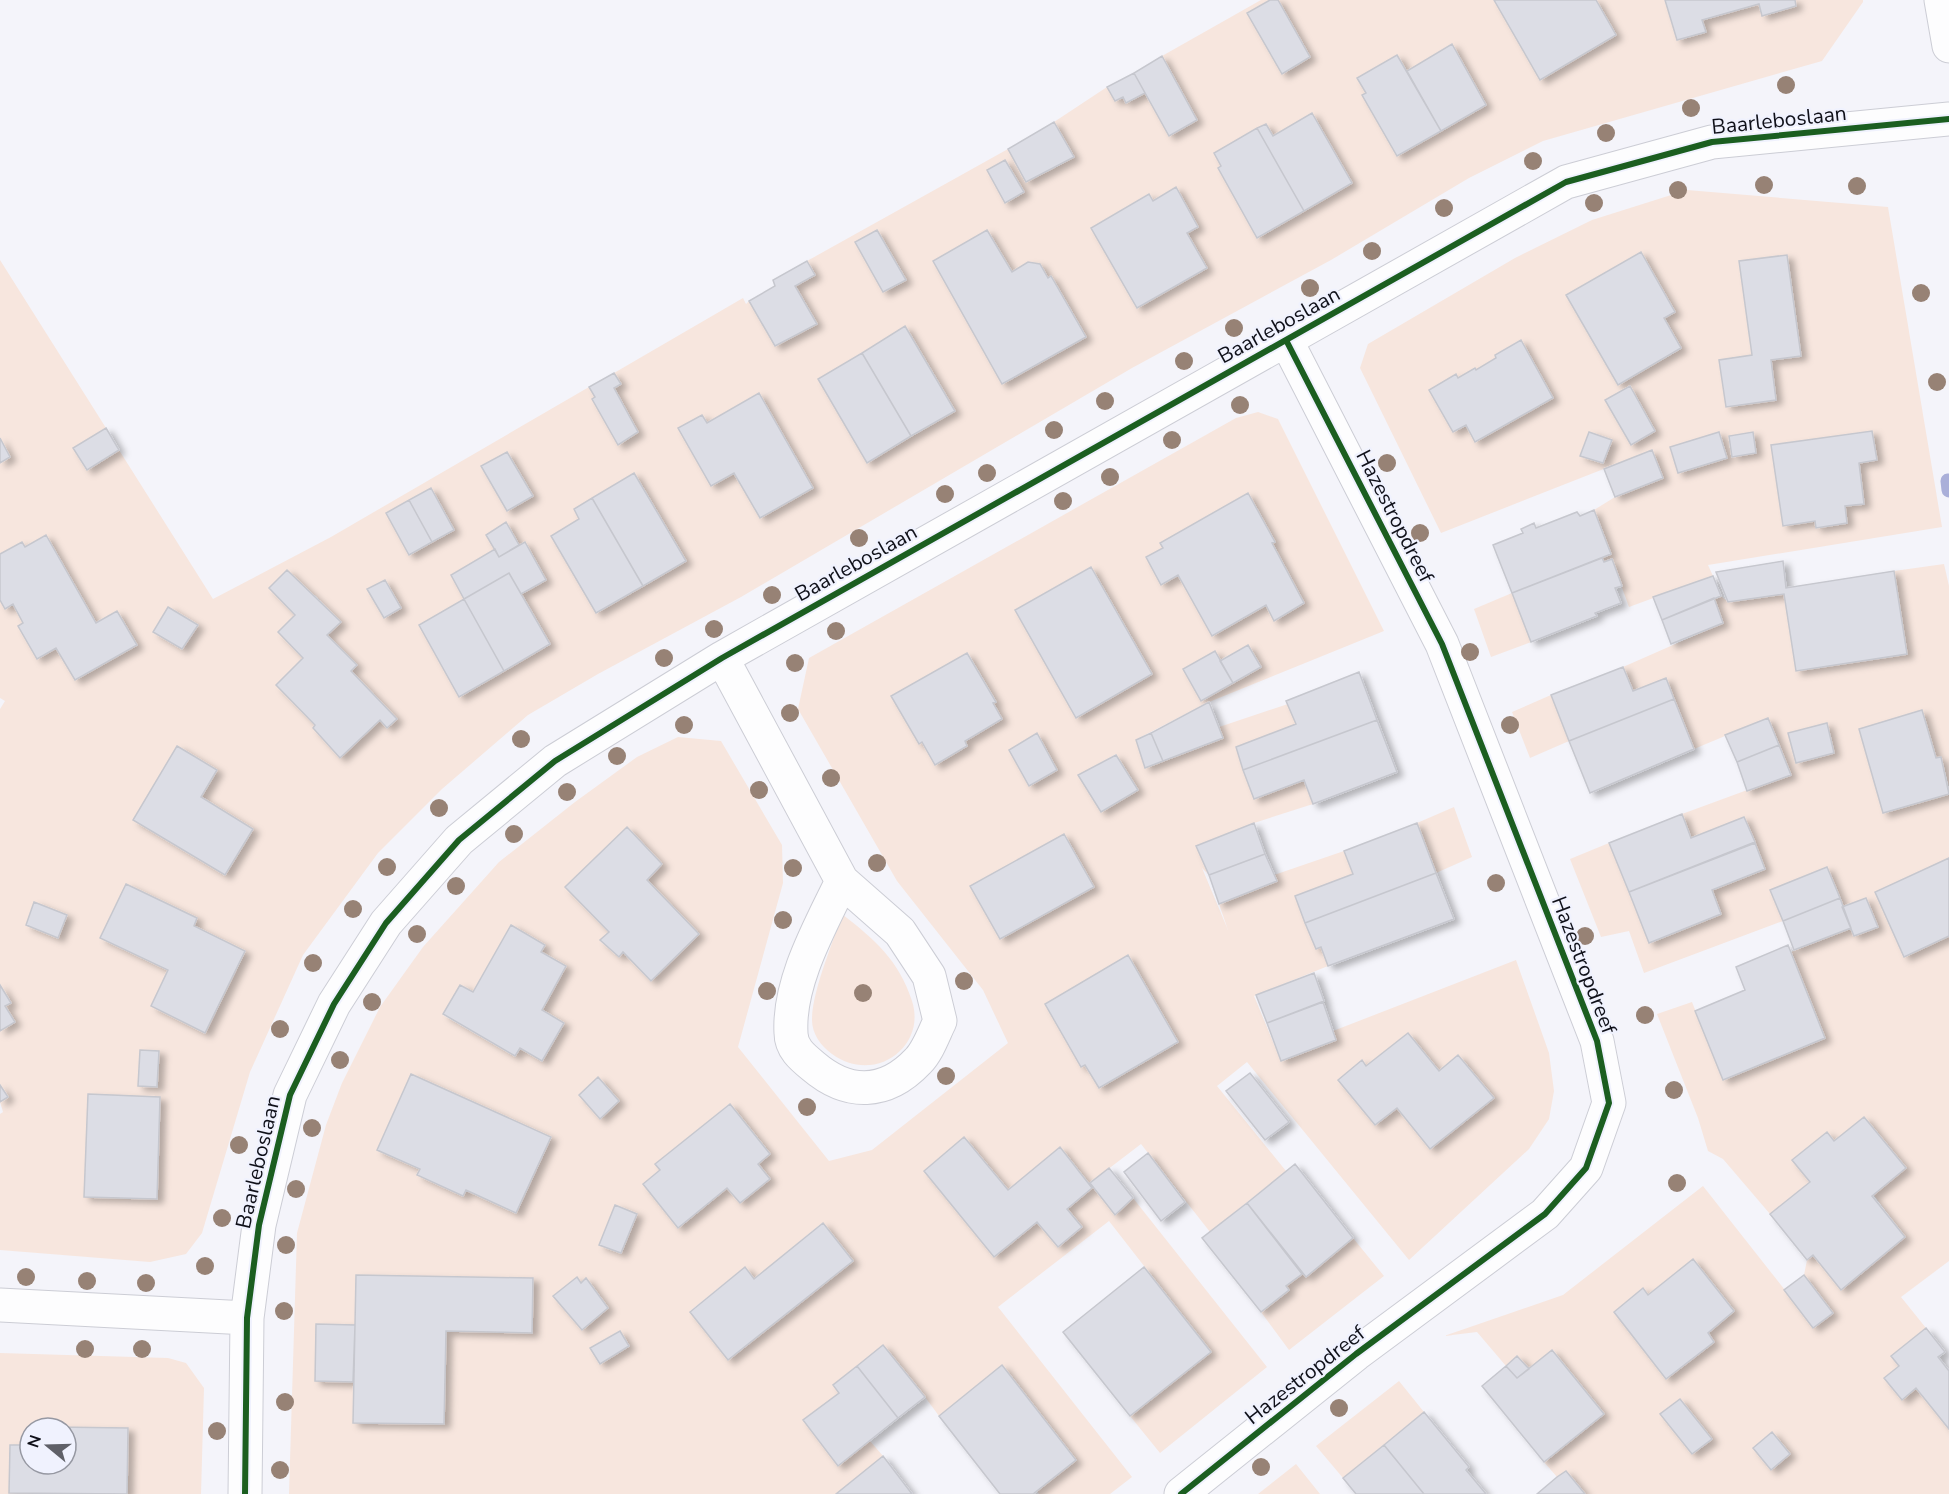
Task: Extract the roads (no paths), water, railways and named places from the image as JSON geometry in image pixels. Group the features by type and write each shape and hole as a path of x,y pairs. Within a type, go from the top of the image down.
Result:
{"street":[{"path":"1941,0 1949,46"},
{"name":"Baarleboslaan","path":"245,1494 247,1318 259,1225 290,1095 334,1004 386,923 459,840 555,761 722,658 1566,182 1712,142 1949,118"},
{"name":"Hazestropdreef","path":"1182,1494 1356,1354 1545,1214 1586,1168 1609,1103 1598,1041 1442,644 1286,340"},
{"path":"722,658 842,881 900,932 929,976 940,1021 919,1060 891,1083 866,1090 828,1078 796,1052 791,1034 796,989 812,944 842,881"},
{"path":"0,1305 247,1318"}],"waterway":[{"path":"1948,481 1949,490"}]}
